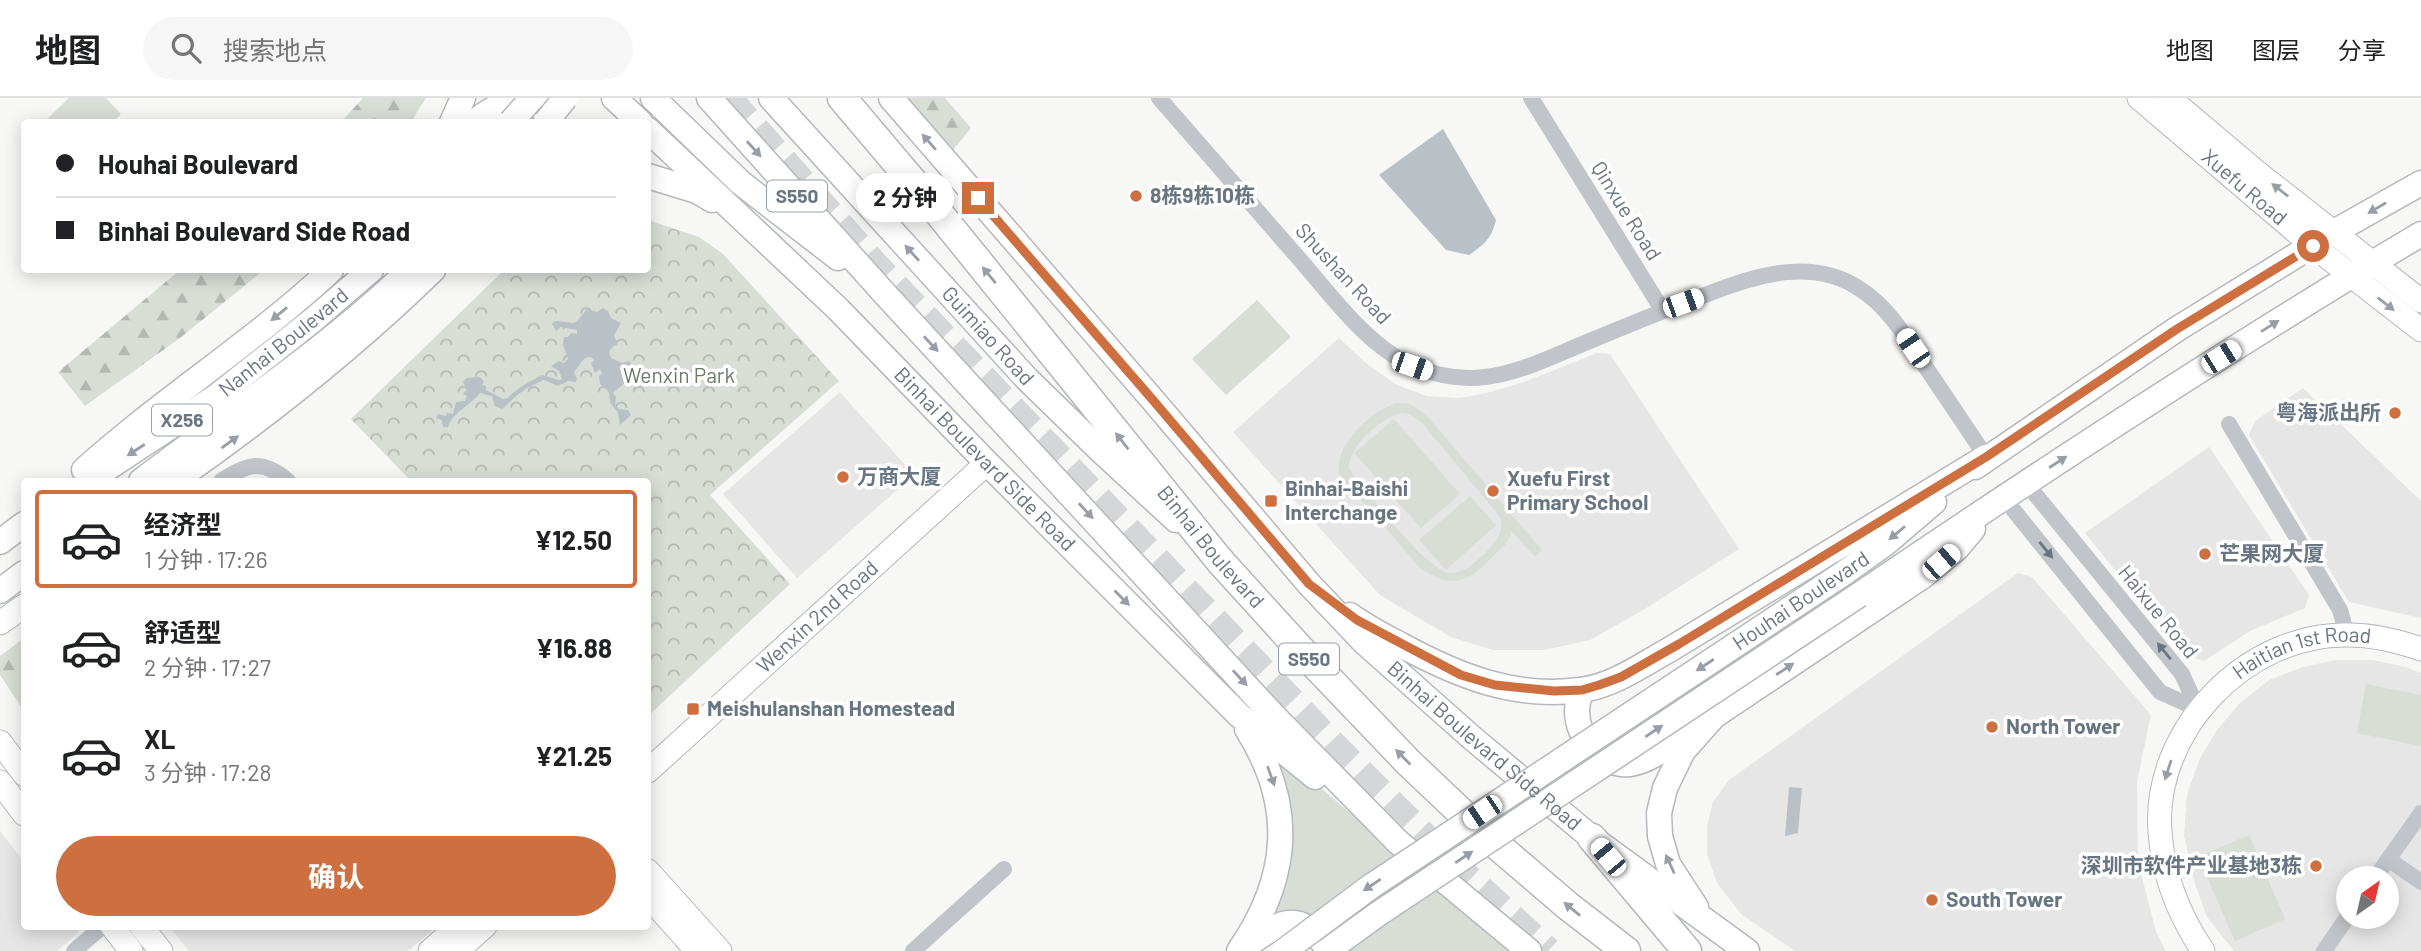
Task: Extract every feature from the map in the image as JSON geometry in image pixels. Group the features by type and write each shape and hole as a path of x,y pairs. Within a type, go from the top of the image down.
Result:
{"highway":[{"name":"Binhai Boulevard","path":"842,98 930,202 1220,561 1408,762 1485,835 1626,951"},
{"path":"1592,838 1687,951"}],"main road":[{"path":"453,119 463,98"},
{"path":"514,119 532,98"},
{"path":"548,119 565,98"},
{"path":"614,98 637,119"},
{"path":"653,98 741,183 885,294 1272,714 1398,842 1529,951"},
{"name":"S550","path":"709,98 885,294"},
{"name":"Guimiao Road","path":"771,98 1027,379 1220,561"},
{"name":"Binhai Boulevard Side Road","path":"891,98 1309,584 1364,642 1471,737 1592,838 1747,951"},
{"path":"478,119 502,103 519,100 535,103 546,110 552,119"},
{"path":"651,133 732,211"},
{"path":"651,177 696,191 732,211"},
{"path":"741,183 838,309"},
{"name":"Houhai Boulevard","path":"1284,951 1370,887 1844,573 1886,543 1986,457 2177,329 2334,232 2421,183"},
{"name":"Binhai Boulevard Side Road","path":"732,211 838,309 987,463 1240,716 1398,842"},
{"name":"Houhai Boulevard","path":"1327,951 1378,914 2026,482 2199,370 2421,234"},
{"path":"74,478 115,442 253,335 327,273"},
{"name":"Nanhai Boulevard","path":"93,478 200,408 271,354 367,273"},
{"name":"Nanhai Boulevard","path":"145,478 286,376 342,332 407,273"},
{"path":"178,478 234,440 344,354 430,273"},
{"path":"1309,584 1357,620 1461,675 1495,685 1527,690 1582,690 1621,677 1669,650 1986,457"},
{"path":"1582,690 1576,713 1584,737 1591,748 1620,764 1639,762 1714,716 1923,576 1957,548 1999,500"},
{"path":"1240,716 1262,752 1275,783 1280,817 1279,856 1271,891 1259,919 1240,951"},
{"path":"1706,922 1668,864 1660,836 1659,813 1673,767 1695,735 1714,716"},
{"path":"1240,951 1271,927 1294,921 1315,933 1327,951"}],"street":[{"name":"Shushan Road","path":"1159,98 1350,316 1390,353 1412,366 1460,377 1484,377 1508,372 1532,365 1663,311"},
{"name":"Qinxue Road","path":"1531,98 1663,311"},
{"name":"Xuefu Road","path":"2139,98 2313,246 2421,330"},
{"name":"Xuefu Road","path":"2169,98 2258,173 2421,301"},
{"path":"1663,311 1744,280 1771,274 1804,271 1834,277 1859,288 1880,305 1900,329 1986,457"},
{"path":"2230,424 2340,610 2347,635"},
{"name":"Wenxin 2nd Road","path":"651,768 987,463"},
{"path":"227,478 250,466 262,465 284,478"},
{"name":"Haixue Road","path":"2026,482 2182,674 2198,709"},
{"path":"1999,500 2160,692 2198,709"},
{"path":"0,623 21,608"},
{"name":"Haitian 1st Road","path":"2203,951 2175,902 2167,878 2159,831 2165,778 2174,753 2198,709 2249,665 2298,643 2347,635 2373,637 2421,649"},
{"path":"0,742 21,770"},
{"path":"0,782 21,810"},
{"path":"2383,866 2421,813"},
{"path":"2388,859 2421,882"},
{"path":"913,951 1004,869"},
{"path":"651,874 720,951"},
{"path":"651,899 697,951"},
{"path":"2324,951 2339,929"},
{"path":"74,951 98,930"},
{"path":"115,930 131,951"},
{"path":"144,930 161,951"},
{"path":"430,951 454,930"},
{"path":"457,951 481,930"}],"shaded area":[{"path":"1443,129 1496,220 1487,240 1469,255 1446,250 1379,175"},
{"path":"603,308 611,318 621,323 614,335 617,343 609,351 611,358 622,363 629,361 644,379 635,378 632,385 627,381 613,393 616,397 615,405 619,409 628,410 631,415 620,425 618,413 610,402 609,392 600,384 599,376 602,373 600,369 595,373 591,363 594,360 591,357 583,360 574,372 576,382 568,381 558,386 544,380 521,392 502,409 495,406 492,396 480,393 454,417 448,427 443,427 442,420 436,418 438,414 453,414 456,402 465,401 467,396 463,394 467,389 463,382 466,378 480,377 486,390 503,399 542,375 562,379 559,371 551,366 559,361 564,363 568,359 563,345 564,337 571,333 577,334 577,330 561,327 556,331 552,324 555,321 574,323 587,309 597,312"},
{"name":"Xuefu First Primary School","path":"1339,338 1367,364 1397,385 1427,396 1459,398 1524,382 1597,353 1610,354 1739,549 1590,640 1544,650 1493,650 1451,637 1380,595 1233,432"},
{"path":"2303,388 2421,501 2421,618 2349,602 2249,435 2255,421"},
{"path":"840,392 914,475 797,578 723,494"},
{"path":"2209,447 2309,595 2305,608 2250,631 2204,661 2184,655 2085,533"},
{"path":"2018,573 2032,577 2151,715 2137,781 2138,862 2156,932 2166,951 1795,951 1741,914 1717,883 1707,854 1707,826 1713,802 1729,780"},
{"path":"2335,660 2373,660 2421,673 2421,951 2234,951 2207,917 2195,884 2184,836 2187,794 2200,758 2217,730 2239,704 2269,680 2303,667"},
{"path":"1789,787 1802,788 1798,833 1785,836"},
{"path":"0,831 21,858 21,930 79,932 57,951 0,951"},
{"path":"172,930 432,930 408,951 189,951"}],"green space":[{"path":"69,98 106,98 121,114 116,119 47,119"},
{"path":"363,98 426,98 413,119 344,119"},
{"path":"908,98 945,98 971,128 953,150"},
{"name":"Wenxin Park","path":"651,221 699,237 723,254 839,381 710,495 790,584 651,713 651,478 408,478 351,419 501,273 651,273"},
{"path":"176,273 260,273 180,338 85,406 58,372"},
{"path":"1257,300 1291,337 1226,395 1192,359"},
{"path":"1396,403 1410,404 1428,417 1542,550 1535,557 1510,529 1511,534 1505,545 1473,575 1457,581 1442,580 1421,569 1339,474 1342,452 1348,441 1365,422","holes":["1409,414 1422,423 1501,518 1501,530 1494,543 1476,561 1459,572 1450,573 1439,569 1426,559 1349,469 1354,451 1375,427 1393,416"]},
{"path":"1394,419 1460,494 1421,528 1354,453"},
{"path":"1470,496 1496,525 1446,570 1419,540"},
{"path":"21,640 21,706 0,675 0,656"},
{"path":"2366,684 2421,695 2421,746 2357,733"},
{"path":"1268,744 1515,951 1335,951 1299,913 1268,914"},
{"path":"2249,835 2285,919 2235,941 2198,857"}],"tunnel":[{"path":"728,98 875,265 1338,750 1440,852 1548,951"}],"place":[{"name":"8栋9栋10栋","path":"1136,196"},
{"name":"粤海派出所","path":"2395,413"},
{"name":"万商大厦","path":"843,477"},
{"name":"Xuefu First Primary School","path":"1493,491"},
{"name":"Binhai-Baishi Interchange","path":"1271,501"},
{"name":"芒果网大厦","path":"2205,554"},
{"name":"Meishulanshan Homestead","path":"693,709"},
{"name":"North Tower","path":"1992,727"},
{"name":"深圳市软件产业基地3栋","path":"2316,866"},
{"name":"South Tower","path":"1932,900"}],"route":[{"path":"978,198 1309,584 1357,620 1430,661 1461,675 1495,685 1554,691 1582,690 1621,677 1679,644 1986,457 2177,329 2313,246"}]}
